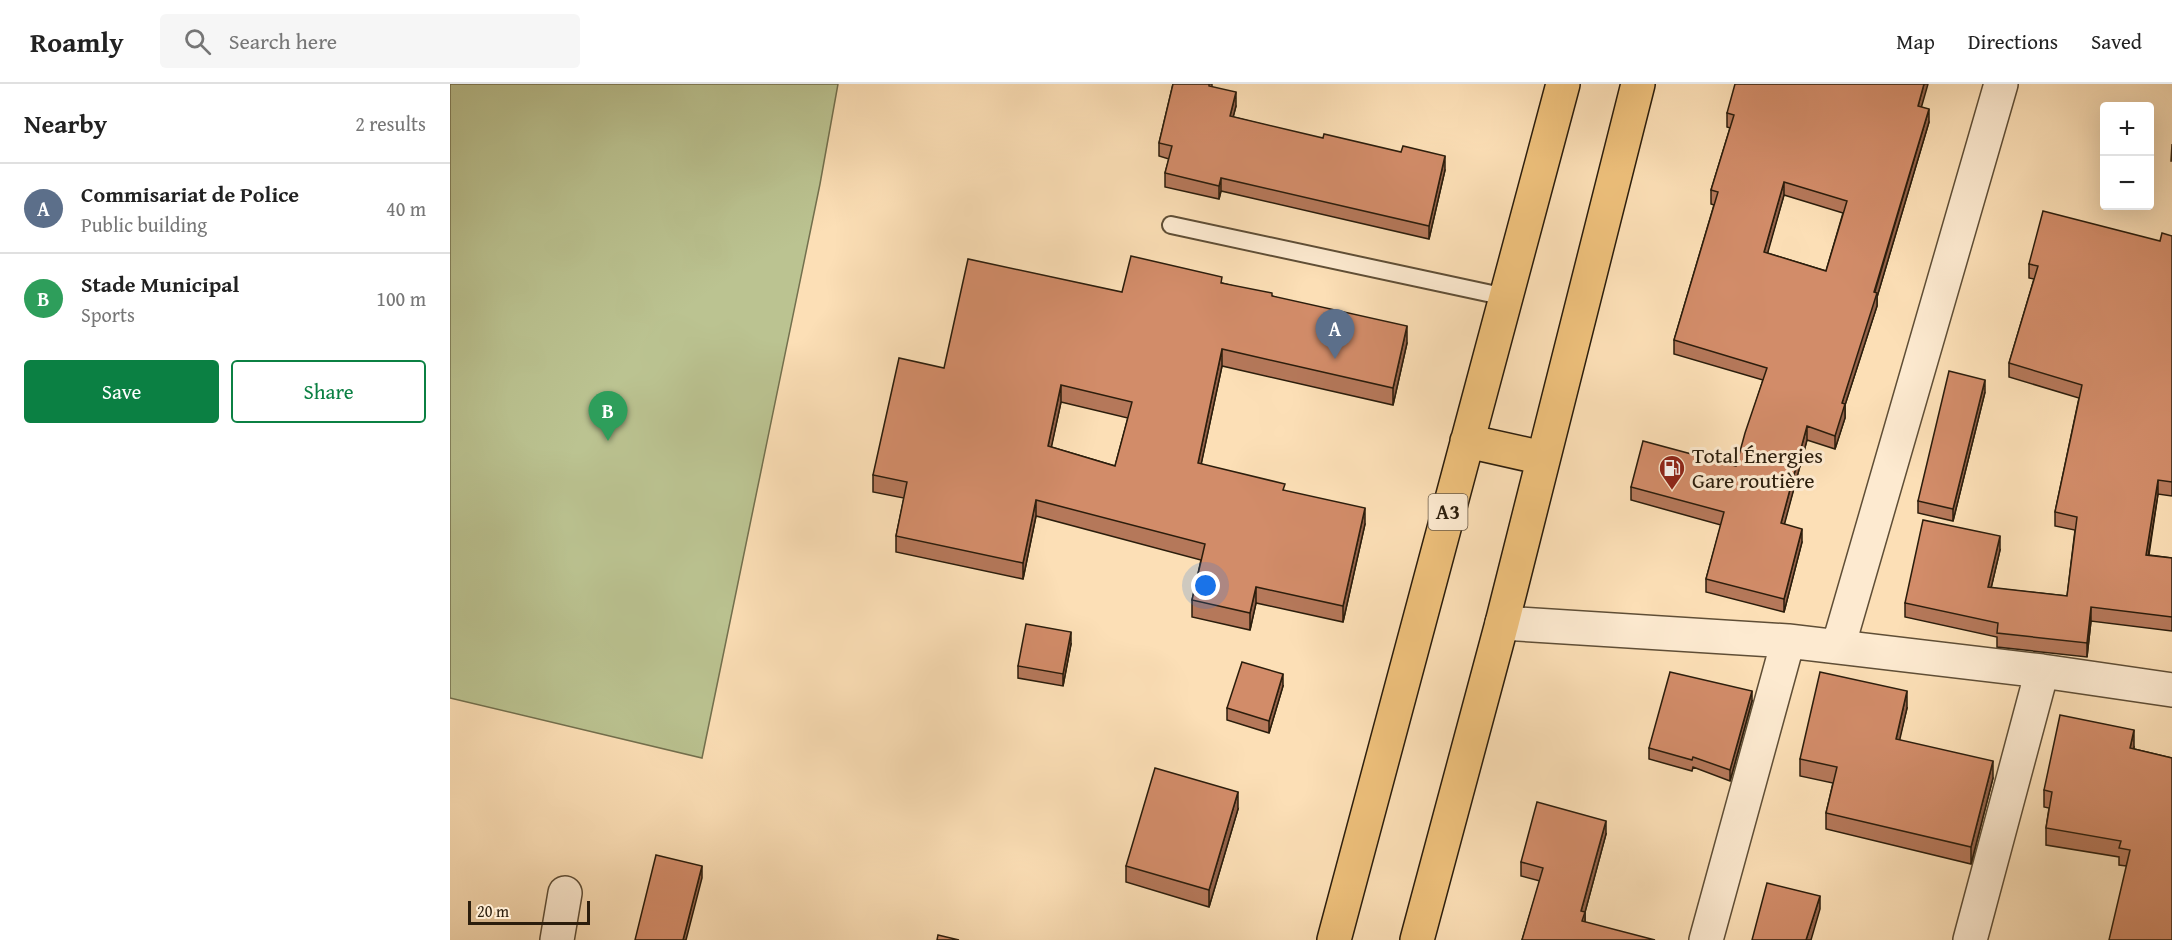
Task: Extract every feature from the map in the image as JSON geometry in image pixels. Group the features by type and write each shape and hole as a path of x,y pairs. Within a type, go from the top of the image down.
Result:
{"highway":[{"name":"A3","path":"1334,940 1563,84"},
{"path":"1417,940 1502,623 1638,84"},
{"path":"1467,441 1543,458"}],"street":[{"path":"1838,648 2001,84"},
{"path":"1502,623 1788,641 2042,671 2172,690"},
{"path":"1706,940 1788,641"},
{"path":"1970,940 2042,671"},
{"path":"557,940 566,893"}],"lane":[{"path":"1171,225 1506,297"}],"green space":[{"path":"450,84 838,84 820,184 702,758 450,698"}],"building":[{"path":"1173,84 1209,84 1209,86 1236,92 1230,116 1323,138 1324,134 1401,152 1403,146 1445,156 1429,226 1221,178 1219,186 1165,173 1172,146 1159,143"},
{"path":"1735,84 1924,84 1918,106 1929,109 1874,292 1877,293 1842,403 1845,404 1835,436 1807,426 1781,523 1802,529 1784,599 1706,579 1724,512 1631,487 1643,441 1736,466 1767,368 1674,340 1718,192 1711,190 1734,115 1727,113","holes":["1784,182 1847,201 1826,271 1764,252"]},
{"path":"2043,211 2160,241 2162,233 2172,236 2172,482 2158,480 2146,555 2172,558 2172,617 2091,607 2087,643 1997,633 1998,623 1905,603 1923,520 2000,536 1988,587 2067,596 2077,517 2055,512 2082,385 2009,363 2038,266 2029,264"},
{"path":"1131,256 1222,277 1221,283 1272,293 1272,296 1407,326 1393,388 1222,349 1198,463 1285,484 1283,490 1365,508 1343,606 1256,587 1250,613 1192,600 1205,544 1036,500 1023,563 896,536 907,482 873,475 899,358 944,368 968,259 1122,292","holes":["1061,385 1132,402 1115,466 1048,446"]},
{"path":"1949,371 1985,380 1953,509 1918,501"},
{"path":"1026,624 1071,632 1063,674 1018,666"},
{"path":"1242,662 1283,674 1269,721 1227,708"},
{"path":"1670,672 1752,691 1730,770 1693,757 1692,760 1649,748"},
{"path":"1820,672 1907,691 1896,739 1993,761 1971,847 1826,813 1837,767 1800,759"},
{"path":"2060,715 2134,730 2130,748 2172,758 2172,940 2109,940 2130,850 2119,848 2121,841 2046,828 2052,792 2044,790"},
{"path":"1155,768 1238,792 1209,890 1126,866"},
{"path":"1537,802 1606,821 1581,911 1585,912 1582,921 1655,940 1522,940 1543,868 1521,862"},
{"path":"656,855 702,866 683,940 635,940"},
{"path":"1767,883 1820,896 1806,940 1752,940"},
{"path":"938,935 959,940 937,940"}],"place":[{"name":"Commisariat de Police","path":"1335,359"},
{"name":"Stade Municipal","path":"608,441"},
{"name":"Total Énergies Gare routière","path":"1672,491"}]}
